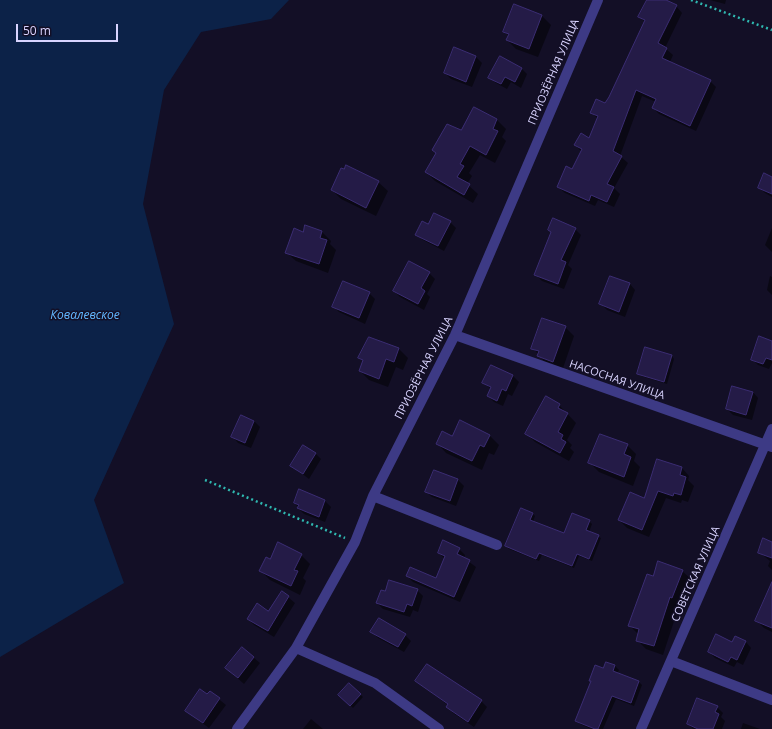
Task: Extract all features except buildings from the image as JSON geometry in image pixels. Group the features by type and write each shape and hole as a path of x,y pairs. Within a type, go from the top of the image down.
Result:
{"street":[{"name":"ПРИОЗЁРНАЯ УЛИЦА","path":"237,729 296,648 355,542 373,496 455,335 598,0"},
{"name":"НАСОСНАЯ УЛИЦА","path":"455,335 769,445"},
{"name":"СОВЕТСКАЯ УЛИЦА","path":"641,729 769,445 772,429"},
{"path":"373,496 497,545"},
{"path":"296,648 375,683 439,729"},
{"path":"671,661 772,700"}],"path":[{"path":"691,0 772,30"},
{"path":"205,480 355,542"}],"water":[{"name":"Ковалевское","path":"0,0 289,0 271,19 201,32 164,90 143,204 174,324 94,500 124,583 0,657"}]}
